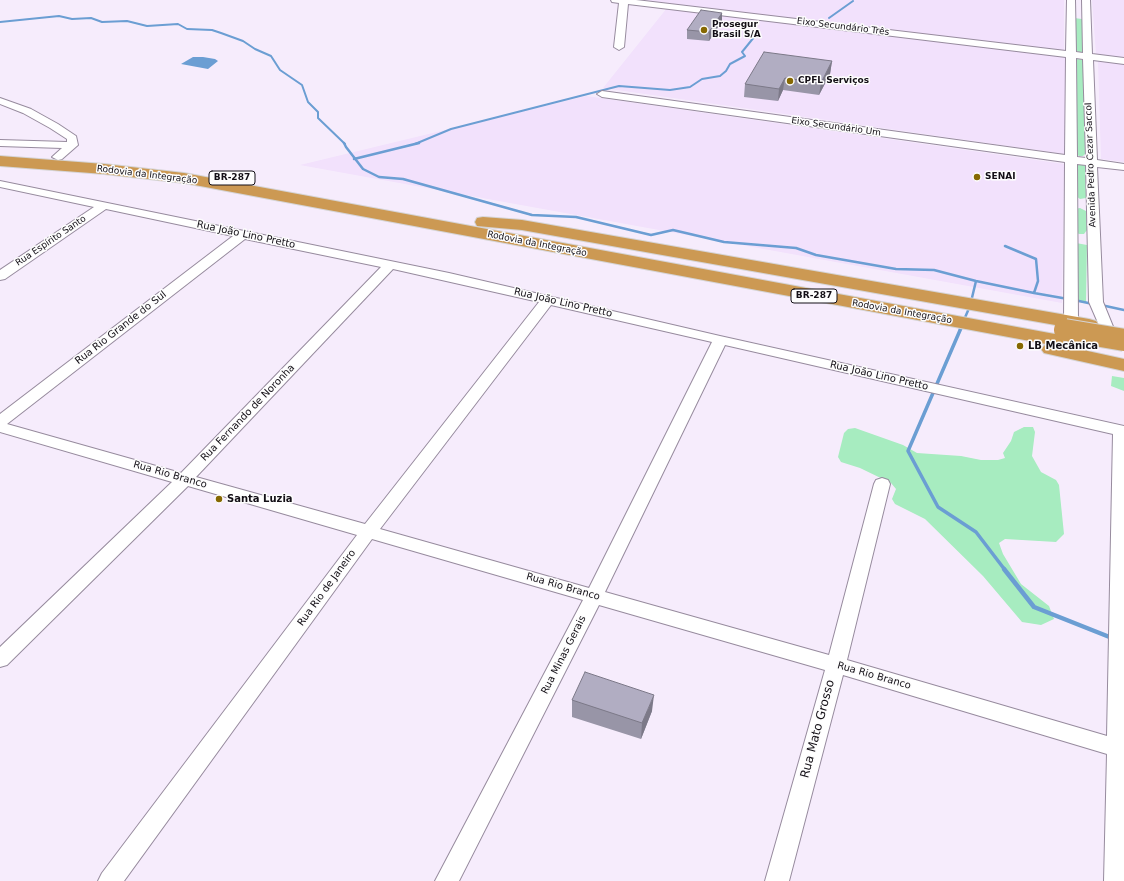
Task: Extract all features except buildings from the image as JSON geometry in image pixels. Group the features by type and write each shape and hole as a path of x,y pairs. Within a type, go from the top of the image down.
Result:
{"highway":[{"name":"Rodovia da Integração","path":"0,153 107,161 196,172 458,224 1072,338"},
{"name":"Rodovia da Integração","path":"0,161 104,169 184,178 458,224"},
{"name":"BR-287","path":"458,224 583,263 1072,338 1124,340"},
{"name":"BR-287","path":"1072,338 1116,330"},
{"name":"BR-287","path":"1072,338 1124,353"},
{"name":"BR-287","path":"1072,338 1124,365"}],"street":[{"name":"Eixo Secundário Três","path":"621,0 1124,61"},
{"path":"619,47 621,0"},
{"name":"Avenida Pedro Cezar Saccol","path":"1071,0 1072,338"},
{"name":"Avenida Pedro Cezar Saccol","path":"1086,0 1096,302 1116,330"},
{"name":"Eixo Secundário Um","path":"602,94 1124,167"},
{"path":"0,101 27,111 54,126 72,138 73,144"},
{"path":"0,143 73,144"},
{"path":"58,157 73,144"},
{"name":"Rua João Lino Pretto","path":"1,186 390,265 1123,431"},
{"name":"Rua Espírito Santo","path":"0,276 103,206"},
{"name":"Rua Rio Grande do Sul","path":"0,422 242,234"},
{"name":"Rua Fernando de Noronha","path":"0,659 185,479 390,265"},
{"name":"Rua Rio de Janeiro","path":"110,881 369,532 548,300"},
{"name":"Rua Minas Gerais","path":"447,881 594,596 720,340"},
{"name":"Rua Rio Branco","path":"0,427 836,665 1121,749"},
{"path":"1116,881 1121,749 1123,431"},
{"name":"Rua Mato Grosso","path":"777,881 836,665 882,484"}],"shaded area":[{"path":"642,0 1064,0 1064,51"},
{"path":"1092,0 1124,0 1124,57 1096,54"},
{"path":"667,8 1068,56 1064,154 603,88"},
{"path":"1098,61 1124,64 1124,162 1101,159"},
{"path":"586,96 1064,164 1062,303 300,165"}],"green space":[{"path":"1074,18 1082,19 1083,53 1076,51"},
{"path":"1076,59 1084,60 1085,154 1083,156 1076,154"},
{"path":"1079,163 1085,166 1086,198 1080,199 1076,196 1076,165"},
{"path":"1080,208 1086,211 1087,230 1084,234 1079,234 1075,231 1075,209"},
{"path":"1076,243 1087,245 1086,302 1075,300"},
{"path":"1112,376 1124,378 1124,391 1111,386"},
{"path":"1024,427 1033,427 1035,432 1032,456 1041,472 1056,480 1059,485 1064,534 1056,542 1005,539 999,543 1003,554 1021,584 1049,606 1054,619 1041,625 1022,622 983,576 925,519 895,504 892,499 896,489 891,483 860,468 841,462 838,457 844,433 848,429 855,428 903,445 917,453 961,456 981,460 998,460 1005,458 1003,453 1011,441 1014,432"}],"water":[{"path":"193,57 203,57 218,61 208,69 181,64"}],"waterway":[{"path":"829,18 853,1"},
{"path":"0,22 59,16 72,19 91,18 102,22 127,21 147,26 178,24 187,29 212,30 221,33 243,41 255,49 271,56 280,70 302,85 308,102 318,112 318,118 344,143"},
{"path":"415,144 451,129 619,86 670,90 690,87 702,79 720,76 726,71 730,64 745,56 742,52 759,31"},
{"path":"344,143 355,159"},
{"path":"415,144 419,143"},
{"path":"355,159 415,144"},
{"path":"355,159 363,169 379,177 403,179 532,215 576,217 651,235 673,230 724,242 796,248 816,255 896,269 934,270 976,281"},
{"path":"1005,246 1036,259 1038,281 1034,293"},
{"path":"960,329 970,306 976,281"},
{"path":"976,281 1034,293"},
{"path":"1034,293 1068,299"},
{"path":"1074,300 1093,304"},
{"path":"1101,305 1124,310"},
{"path":"961,328 908,451 938,507 976,532 1005,570"},
{"path":"1004,569 1034,607 1112,638"}],"place":[{"name":"Prosegur Brasil S/A","path":"704,30"},
{"name":"CPFL Serviços","path":"790,81"},
{"name":"SENAI","path":"977,177"},
{"name":"LB Mecânica","path":"1020,346"},
{"name":"Santa Luzia","path":"219,499"}]}
